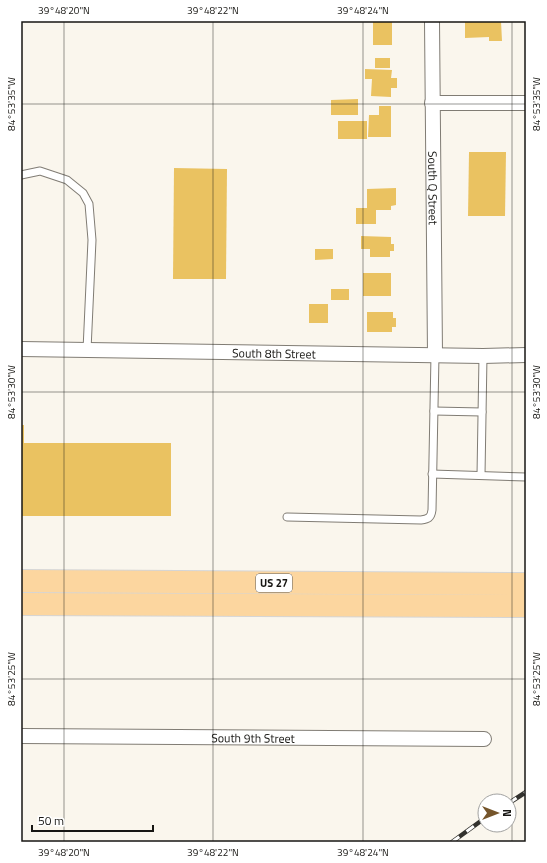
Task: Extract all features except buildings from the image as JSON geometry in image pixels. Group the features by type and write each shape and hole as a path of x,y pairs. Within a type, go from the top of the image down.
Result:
{"highway":[{"name":"US 27","path":"21,581 526,584"},
{"name":"US 27","path":"21,604 526,606"}],"street":[{"name":"South Q Street","path":"432,21 435,355"},
{"path":"432,103 526,103"},
{"name":"South 8th Street","path":"21,349 483,356 526,355"},
{"name":"South 9th Street","path":"21,736 484,739"}],"lane":[{"path":"21,174 40,171 67,180 83,193 89,204 92,240 87,350"},
{"path":"287,517 421,520 428,519 432,515 435,355"},
{"path":"481,475 483,356"},
{"path":"434,411 482,412"},
{"path":"432,474 526,477"}],"railway":[{"path":"517,798 526,792"},
{"path":"452,842 477,824"}]}
